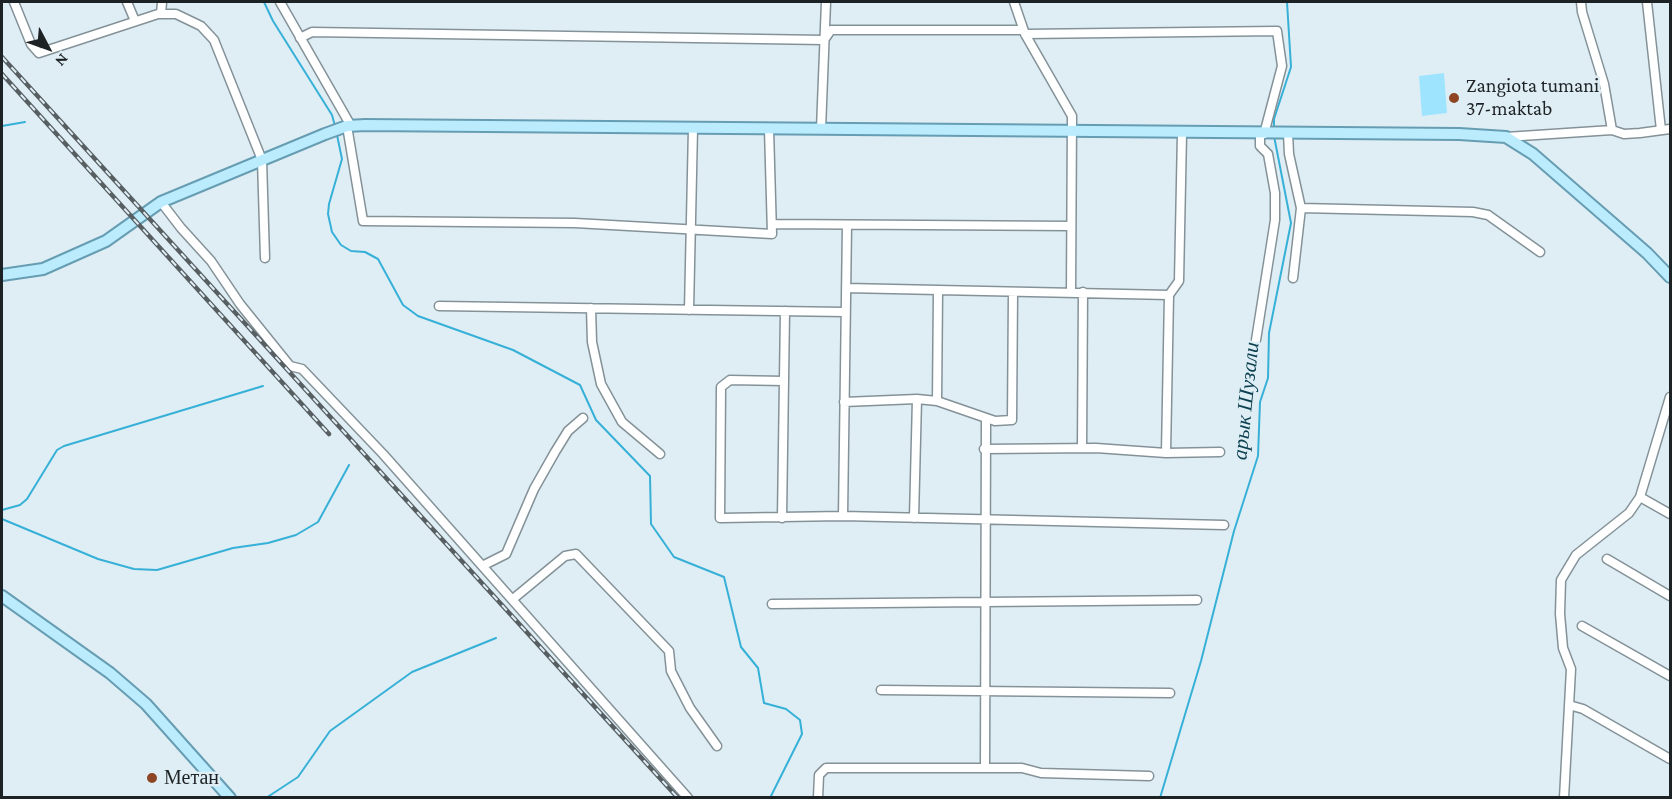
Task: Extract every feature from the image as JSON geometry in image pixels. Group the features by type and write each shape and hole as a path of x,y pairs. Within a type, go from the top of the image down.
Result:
{"main road":[{"path":"2,275 38,271 79,254 114,236 161,202 349,126 1506,136 1533,154 1647,253 1671,277"},
{"path":"2,596 103,668 146,704 230,798"}],"street":[{"path":"14,2 31,44 39,53 161,14 176,14 201,26 214,40 262,160 265,258"},
{"path":"127,2 135,21"},
{"path":"161,14 162,2"},
{"path":"280,2 349,126 363,221 575,223 772,234 774,224 769,129"},
{"path":"820,129 826,2"},
{"path":"1014,2 1024,32 1072,116 1071,292"},
{"path":"1581,2 1604,84 1612,130"},
{"path":"1647,2 1661,130"},
{"path":"824,40 831,30 1277,31 1282,66 1260,146 1268,154 1275,193 1275,220 1256,340"},
{"path":"300,38 312,32 824,40"},
{"path":"689,310 693,128"},
{"path":"1506,136 1612,130 1624,134 1671,129"},
{"path":"1166,453 1169,295 1179,280 1182,133"},
{"path":"1284,134 1301,208 1293,278"},
{"path":"161,202 211,261 240,304 290,366 302,369 325,396 359,429 484,565 688,798"},
{"path":"1301,208 1473,212 1488,215 1540,252"},
{"path":"774,224 1071,226"},
{"path":"843,516 847,225"},
{"path":"846,288 1169,295"},
{"path":"937,401 938,291"},
{"path":"1082,448 1083,292"},
{"path":"844,402 917,399 937,401 995,421 1012,420 1013,293"},
{"path":"439,306 845,312"},
{"path":"591,308 592,342 601,384 621,422 660,453"},
{"path":"782,518 785,311"},
{"path":"784,381 730,380 721,387 720,518 843,516 1224,525"},
{"path":"1564,798 1571,669 1563,648 1560,614 1561,580 1576,555 1629,513 1640,497 1671,397"},
{"path":"914,518 917,399"},
{"path":"484,565 508,552 534,489 568,431 583,418"},
{"path":"985,767 984,449 986,418"},
{"path":"1662,426 1671,431"},
{"path":"984,449 1082,448 1166,453 1220,452"},
{"path":"1640,497 1671,514"},
{"path":"513,599 565,556 576,554 669,651 671,671 690,708 717,746"},
{"path":"1607,559 1671,596"},
{"path":"772,604 1197,600"},
{"path":"1582,626 1671,676"},
{"path":"881,690 1170,693"},
{"path":"1569,705 1583,709 1671,759"},
{"path":"818,798 819,775 826,768 985,767 1022,768 1041,772 1149,776"}],"shaded area":[{"path":"1444,73 1447,113 1422,116 1419,76"}],"waterway":[{"path":"264,2 273,21 332,115 335,126"},
{"name":"арык Шузали","path":"1274,130 1274,119 1291,67 1287,2"},
{"path":"2,126 25,122"},
{"path":"337,135 342,159 328,214 332,232 341,245 351,251 365,252 378,259 403,305 418,316 513,350 580,385 596,420 650,476 651,524 674,557 724,577 741,647 758,668 764,703 786,709 800,720 802,734 770,798"},
{"name":"арык Шузали","path":"1160,798 1201,661 1234,531 1258,456 1260,402 1268,378 1269,333 1291,223 1274,136"},
{"path":"2,510 20,505 27,499 57,450 64,446 263,386"},
{"path":"2,519 98,559 134,569 157,570 233,548 268,543 296,535 318,522 349,465"},
{"path":"266,798 298,777 330,731 412,672 496,638"}],"railway":[{"path":"2,57 678,798"},
{"path":"2,74 329,434"}],"place":[{"name":"Zangiota tumani 37-maktab","path":"1454,98"},
{"name":"Метан","path":"152,778"}]}
